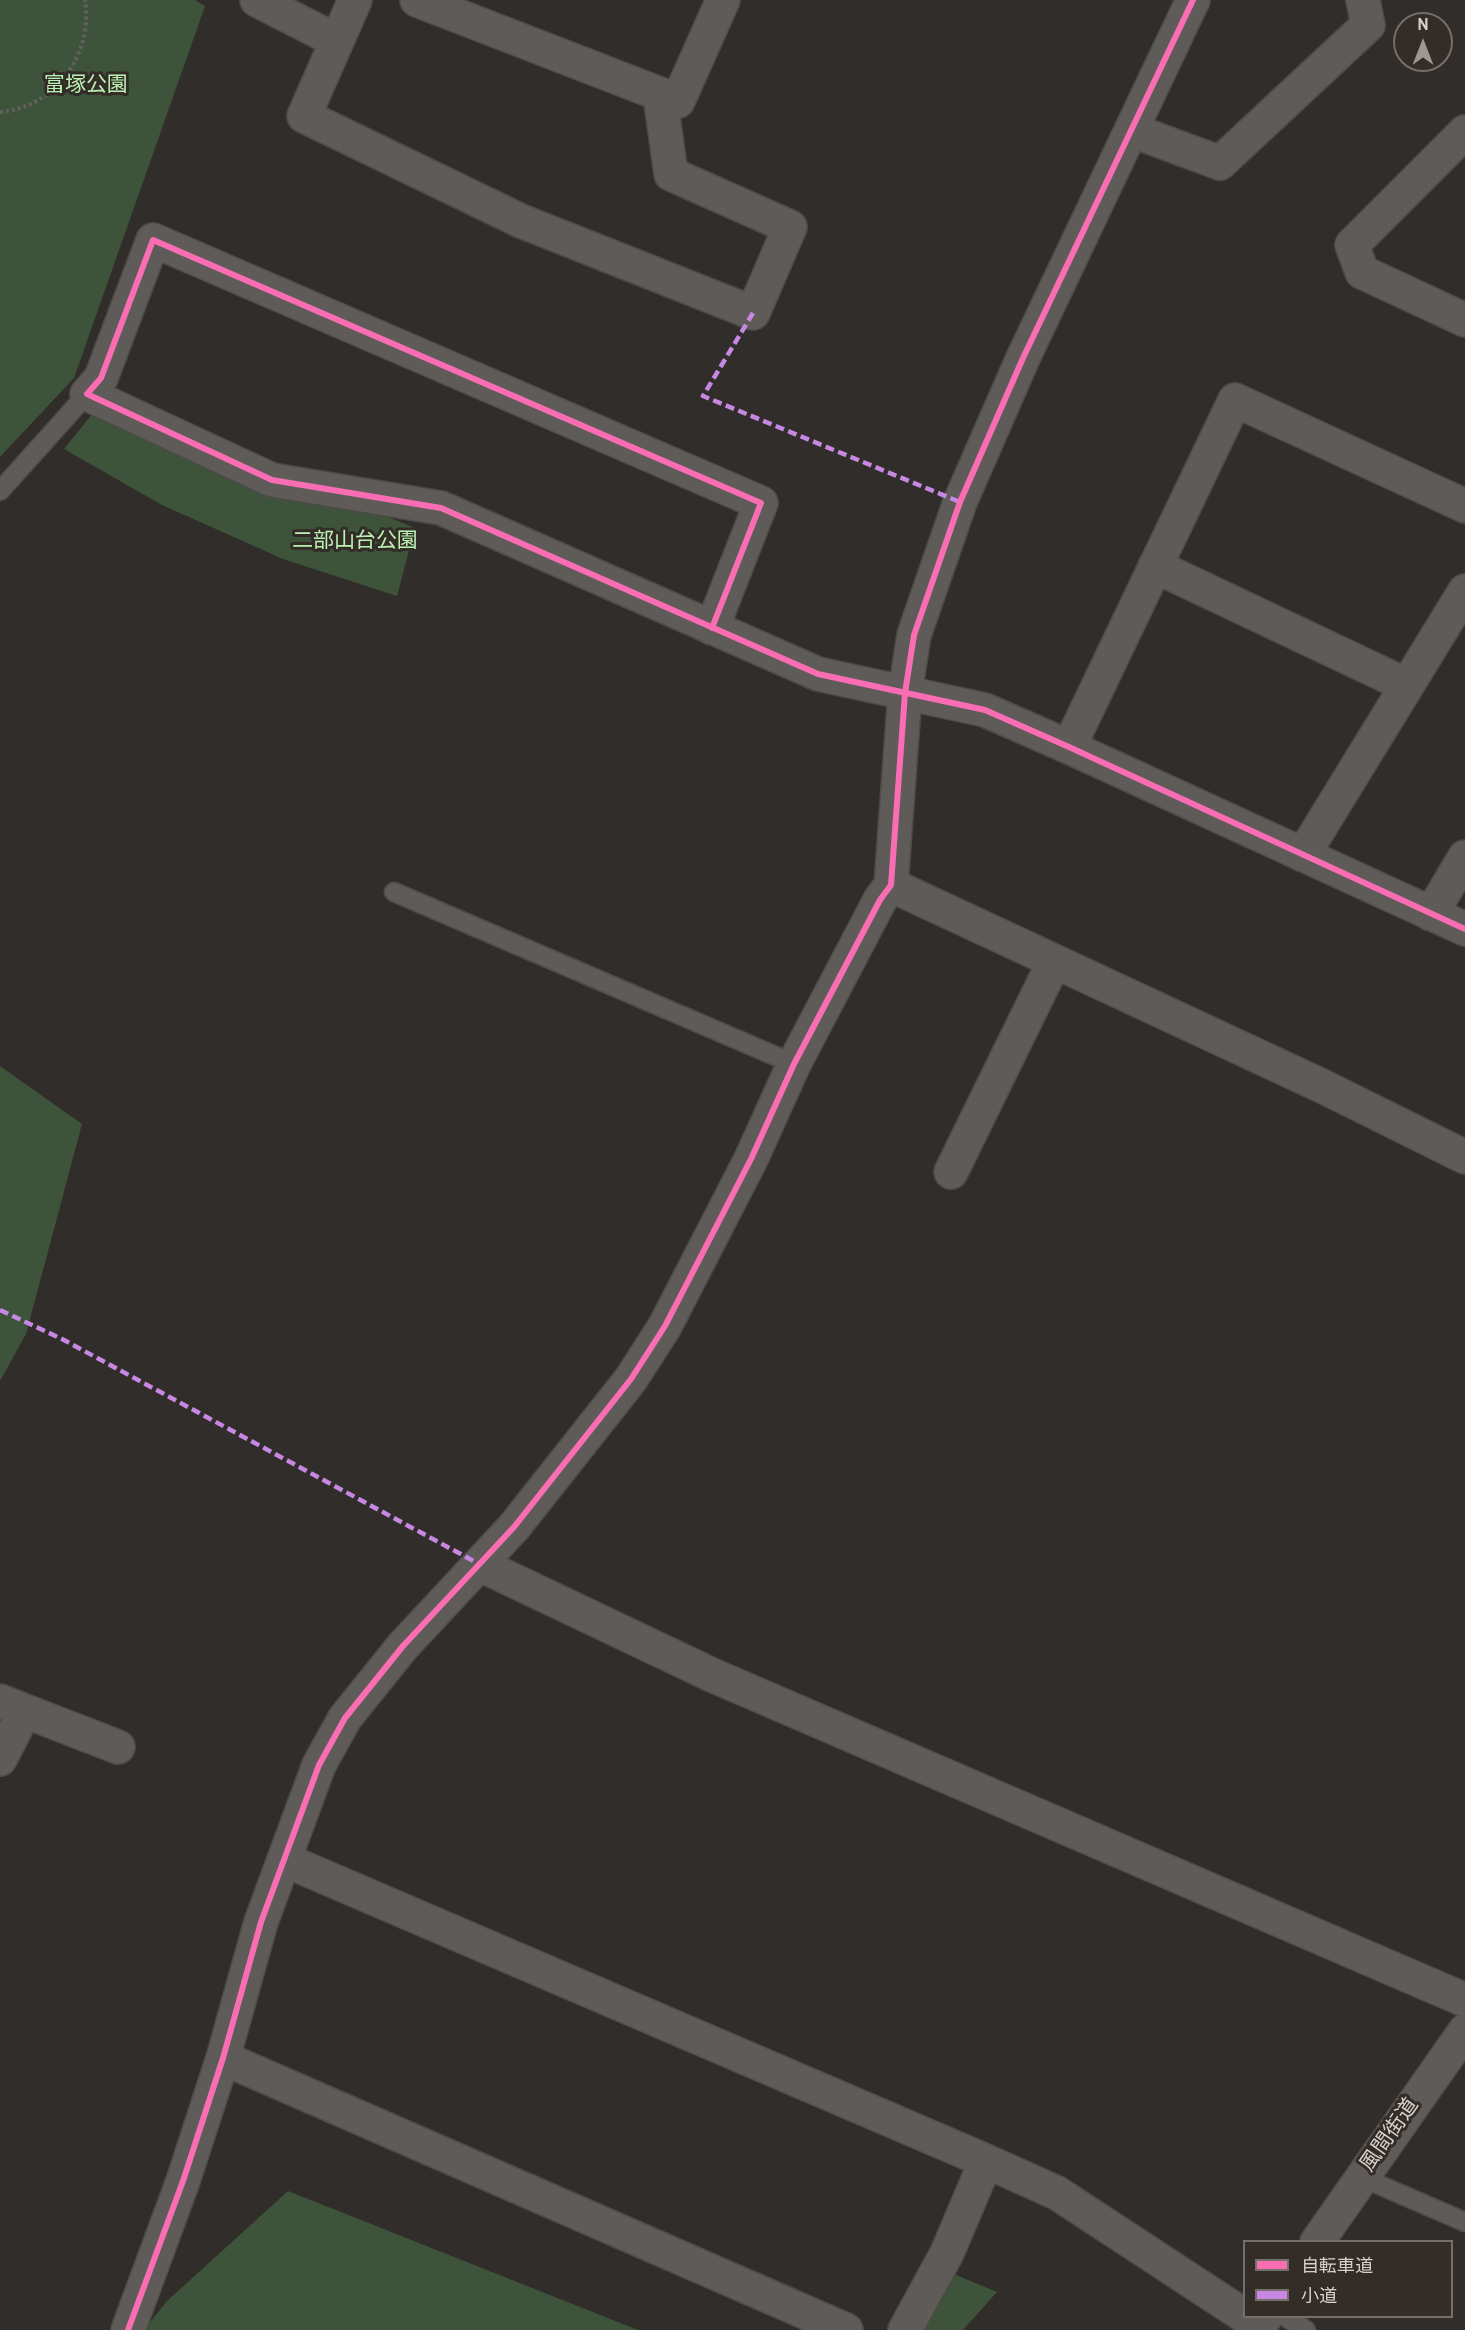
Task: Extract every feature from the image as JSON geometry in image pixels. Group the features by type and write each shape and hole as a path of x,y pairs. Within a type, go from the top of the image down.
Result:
{"street":[{"path":"257,0 338,41"},
{"path":"354,0 304,116 521,220 753,313 790,227 670,174 660,95"},
{"path":"417,0 678,101 723,0"},
{"path":"128,2330 183,2181 223,2058 261,1922 319,1765 345,1718 404,1646 514,1527 631,1379 665,1326 751,1159 794,1064 880,900 891,885 905,693 914,635 960,502 1023,358 1192,0"},
{"path":"1131,130 1220,163 1368,26 1363,0"},
{"path":"1465,132 1352,245 1362,272 1465,320"},
{"path":"712,628 761,503 153,240 101,378 87,394 272,480 441,508 712,628 818,674 985,710 1465,929"},
{"path":"1069,747 1235,400 1465,506"},
{"path":"1155,566 1406,686"},
{"path":"1303,855 1465,591"},
{"path":"1431,914 1465,857"},
{"path":"891,885 1323,1086 1465,1156"},
{"path":"951,1172 1054,962"},
{"path":"481,1565 712,1674 1465,2000"},
{"path":"0,1759 12,1706 118,1748"},
{"path":"285,1860 1057,2193 1243,2307"},
{"name":"風間街道","path":"1318,2240 1465,2031"},
{"path":"223,2058 846,2330"},
{"path":"905,2330 947,2253 986,2161"}],"lane":[{"path":"0,491 87,394"},
{"path":"394,892 794,1064"},
{"path":"1361,2177 1465,2222"},
{"path":"1267,2322 1306,2330"}],"path":[{"path":"0,112 14,111 43,98 67,76 82,48 88,17 85,0"}],"green space":[{"name":"富塚公園","path":"0,0 195,0 205,6 74,378 0,457"},
{"name":"二部山台公園","path":"93,413 280,499 363,507 415,528 397,596 283,559 162,505 64,449"},
{"path":"0,1066 82,1124 26,1334 0,1381"},
{"path":"288,2191 638,2330 144,2330 167,2301"},
{"path":"949,2272 997,2292 963,2330 920,2330"}],"marked path":[{"path":"753,313 703,396 960,502"},
{"path":"0,1310 62,1339 481,1565"}],"cycle path":[{"path":"128,2330 183,2181 223,2058 261,1922 319,1765 345,1718 403,1646 514,1527 631,1379 665,1326 751,1159 794,1064 880,900 891,885 905,693 914,635 960,502 1023,358 1193,0"},
{"path":"712,628 761,503 153,240 101,378 87,394 272,480 441,508 818,674 985,710 1465,929"}]}
